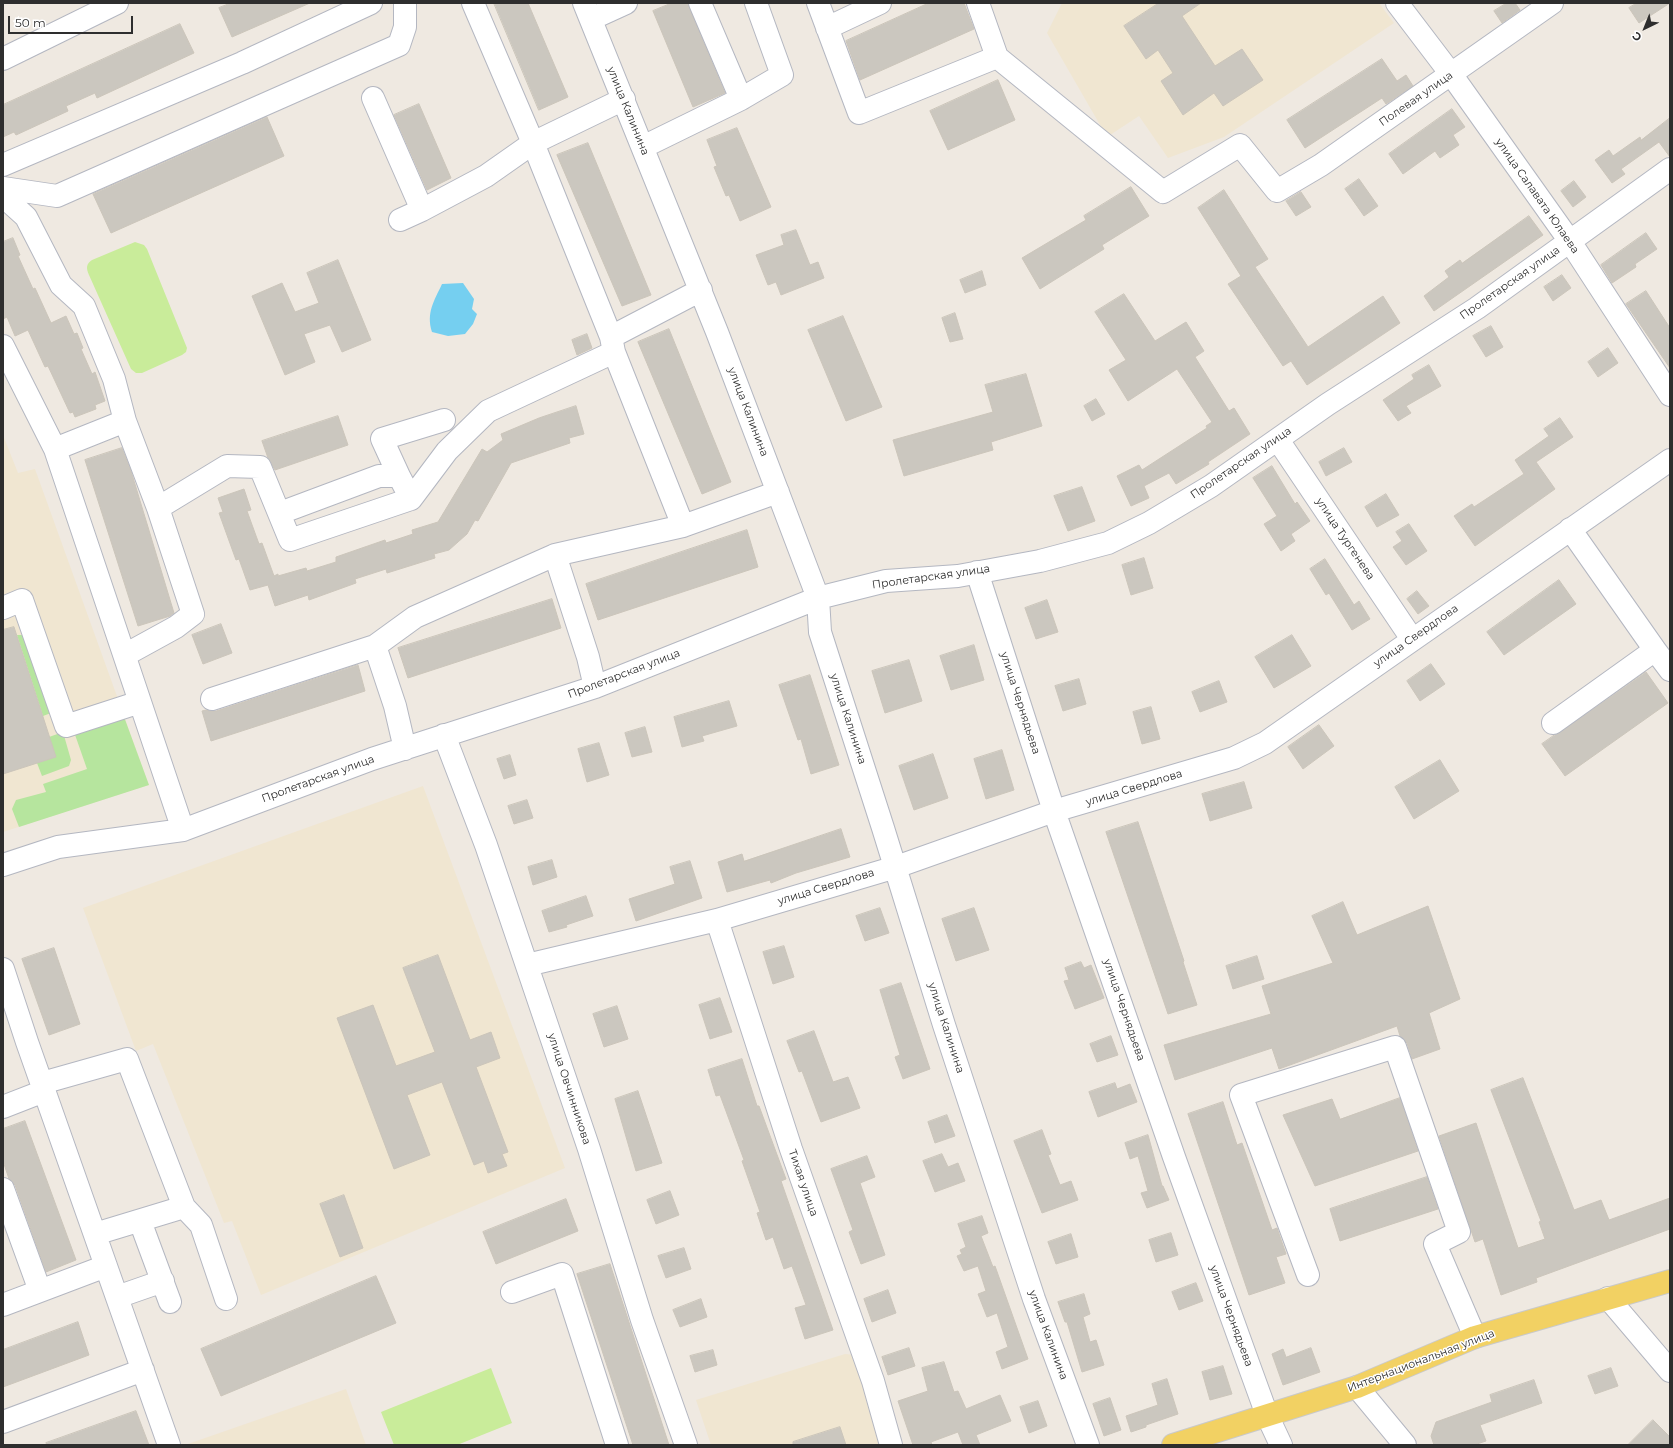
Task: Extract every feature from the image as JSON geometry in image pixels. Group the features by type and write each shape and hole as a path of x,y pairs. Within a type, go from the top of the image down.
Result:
{"main road":[{"name":"Интернациональная улица","path":"1173,1445 1357,1387 1475,1337 1670,1281"}],"street":[{"path":"3,59 117,3"},
{"path":"3,165 242,63 371,3"},
{"path":"3,188 57,196 399,45 405,27 404,3"},
{"path":"473,3 533,143 683,526"},
{"path":"587,11 626,3"},
{"path":"700,3 742,99"},
{"path":"643,147 742,99 782,75 756,3"},
{"path":"818,3 859,113 997,57 978,3"},
{"path":"827,28 880,3"},
{"name":"улица Салавата Юлаева","path":"1397,3 1451,74 1569,240 1670,395"},
{"name":"Полевая улица","path":"997,57 1163,192 1240,146 1277,191 1321,165 1552,3"},
{"name":"улица Калинина","path":"587,11 701,290 818,598 820,632 896,866 944,1026 1034,1299 1088,1445"},
{"path":"373,98 422,210"},
{"path":"400,220 486,176 533,143 624,99"},
{"name":"Пролетарская улица","path":"3,865 58,847 183,830 372,759 595,687 818,598 886,582 958,576 1040,561 1108,543 1149,523 1210,486 1328,404 1478,308 1569,240 1670,170"},
{"path":"3,196 26,217 61,285 84,306 114,379 125,421 158,508 193,614 176,627 125,655"},
{"path":"158,508 227,466 260,467 290,540 411,499 447,451 488,411 612,344 701,290"},
{"path":"3,346 55,449 183,830"},
{"path":"411,499 382,439 444,420"},
{"path":"55,449 125,421"},
{"name":"улица Тургенева","path":"1278,440 1412,638"},
{"name":"улица Свердлова","path":"527,965 717,920 896,866 1054,811 1249,752 1670,460"},
{"path":"280,513 379,476 399,476"},
{"path":"212,699 375,646 415,617 555,555 683,526 778,492"},
{"path":"1570,529 1670,670"},
{"path":"555,555 588,657 595,687"},
{"name":"улица Чернядьева","path":"977,572 1054,811 1086,898 1174,1157 1267,1415 1281,1445"},
{"path":"3,608 22,600 66,726 140,702"},
{"path":"375,646 395,706 404,749"},
{"path":"1553,723 1655,650"},
{"name":"улица Овчинникова","path":"444,735 486,846 527,965 589,1149 642,1320 686,1445"},
{"name":"Тихая улица","path":"717,920 791,1149 873,1381 891,1445"},
{"path":"3,969 169,1445"},
{"path":"1308,1275 1241,1095 1395,1047 1459,1232 1435,1244 1475,1337"},
{"path":"3,1107 43,1087 127,1059 184,1207 201,1225 226,1299"},
{"path":"3,1189 40,1291"},
{"path":"95,1234 184,1207"},
{"path":"140,1221 170,1302"},
{"path":"3,1305 106,1266"},
{"path":"512,1292 562,1274 617,1445"},
{"path":"117,1297 162,1281"},
{"path":"1608,1298 1670,1371"},
{"path":"3,1422 143,1370"},
{"path":"1357,1387 1405,1445"}],"shaded area":[{"path":"1062,3 1379,3 1394,23 1224,137 1168,158 1139,116 1107,137 1047,33"},
{"path":"3,435 18,473 35,469 149,785 3,832"},
{"path":"423,786 565,1168 261,1295 232,1221 224,1223 153,1044 136,1051 83,908"},
{"path":"845,1354 856,1355 881,1445 711,1445 696,1400"},
{"path":"346,1389 366,1445 185,1445"}],"green space":[{"path":"135,242 144,245 147,249 187,348 186,352 182,355 142,373 136,373 131,369 87,268 92,260"},
{"path":"17,635 25,635 51,713 43,716"},
{"path":"123,714 149,785 19,827 12,809 16,800 46,792 43,784 87,769 73,729"},
{"path":"63,732 71,760 69,766 42,776 37,763 49,737"},
{"path":"491,1368 512,1423 457,1445 394,1445 381,1412"}],"water":[{"path":"463,283 474,299 472,309 477,314 473,324 465,334 448,336 432,332 430,325 430,313 442,284"}],"building":[{"path":"231,3 310,3 232,37 219,8"},
{"path":"494,3 528,3 568,97 539,110"},
{"path":"672,3 687,3 725,93 693,107 653,11"},
{"path":"929,3 964,3 974,29 860,80 846,41"},
{"path":"1159,3 1201,3 1182,16 1215,66 1242,49 1263,80 1223,106 1214,93 1183,115 1161,81 1173,73 1158,50 1146,59 1124,26"},
{"path":"1507,3 1515,3 1520,10 1502,23 1494,11"},
{"path":"1637,3 1670,3 1639,23 1629,8"},
{"path":"180,24 194,53 97,98 95,93 66,106 68,111 16,135 14,132 3,137 3,105"},
{"path":"1382,59 1397,81 1406,75 1413,86 1386,104 1382,98 1305,148 1287,120"},
{"path":"998,80 1015,120 948,150 930,111"},
{"path":"419,104 451,178 427,190 394,115"},
{"path":"1452,109 1465,127 1453,135 1459,145 1440,158 1435,151 1403,174 1389,154"},
{"path":"267,117 284,156 111,233 93,194"},
{"path":"1670,118 1670,157 1659,142 1621,169 1625,174 1612,183 1595,160 1609,150 1613,156 1640,137 1641,140"},
{"path":"737,128 771,207 740,221 729,195 726,196 714,167 717,166 707,140"},
{"path":"588,143 651,295 622,306 557,155"},
{"path":"1359,179 1378,206 1364,216 1345,189"},
{"path":"1574,181 1586,197 1573,207 1561,191"},
{"path":"1131,187 1149,216 1102,245 1104,249 1040,289 1022,258 1086,220 1084,216"},
{"path":"1224,190 1268,259 1255,267 1308,347 1383,296 1400,323 1307,385 1291,361 1283,366 1228,284 1241,276 1198,208"},
{"path":"1301,192 1311,207 1296,216 1286,201"},
{"path":"1529,216 1543,235 1434,311 1424,296 1449,277 1445,271 1460,260 1462,263"},
{"path":"796,230 810,265 818,262 824,278 781,295 776,282 768,285 756,255 784,245 781,235"},
{"path":"1646,233 1657,249 1635,264 1636,267 1612,283 1601,265"},
{"path":"13,238 20,255 18,256 51,323 66,316 74,334 77,333 83,348 81,349 92,374 95,372 105,401 95,405 96,409 75,417 73,412 70,413 48,366 45,367 28,330 15,336 7,317 3,319 3,242"},
{"path":"338,260 371,340 342,352 330,325 304,334 315,362 285,375 252,296 282,283 295,312 319,303 307,273"},
{"path":"982,271 986,285 965,293 960,280"},
{"path":"1562,275 1571,288 1553,301 1544,287"},
{"path":"1646,291 1670,328 1670,368 1626,304"},
{"path":"1124,294 1155,341 1186,322 1204,351 1195,357 1229,411 1234,408 1250,434 1208,462 1209,464 1176,484 1169,473 1144,486 1149,498 1131,506 1117,476 1139,465 1142,470 1207,428 1206,426 1212,422 1177,369 1128,401 1109,370 1126,360 1095,312"},
{"path":"955,313 963,339 950,342 942,318"},
{"path":"843,316 882,407 846,421 808,330"},
{"path":"1491,326 1503,347 1486,357 1473,336"},
{"path":"669,329 731,482 702,494 638,342"},
{"path":"587,334 592,348 577,355 572,340"},
{"path":"1608,348 1618,363 1598,377 1588,362"},
{"path":"1429,365 1441,386 1406,406 1411,413 1398,421 1383,400 1414,379 1412,375"},
{"path":"1026,374 1042,426 991,442 993,450 904,476 893,440 993,412 985,385"},
{"path":"1096,399 1105,414 1092,421 1084,406"},
{"path":"576,406 584,434 569,438 570,443 511,463 478,521 475,520 467,534 449,550 434,554 435,558 387,573 386,569 355,579 356,583 309,600 308,595 275,606 268,585 250,590 239,559 236,560 219,513 223,512 218,498 244,489 251,510 247,511 259,544 262,543 274,576 306,568 307,571 336,562 336,557 385,540 386,543 413,534 412,530 438,522 482,449 487,452 503,440 501,434 539,418"},
{"path":"338,416 348,445 275,470 268,458 262,441"},
{"path":"1560,418 1573,437 1536,462 1555,489 1475,546 1454,516 1472,504 1474,507 1524,474 1515,460 1549,436 1544,429"},
{"path":"122,448 131,471 174,613 170,616 138,626 85,460"},
{"path":"1344,448 1352,462 1326,476 1319,462"},
{"path":"1272,466 1295,504 1297,502 1310,521 1291,534 1295,541 1281,551 1264,524 1277,516 1253,478"},
{"path":"1082,487 1095,521 1068,531 1054,496"},
{"path":"1386,494 1399,515 1377,527 1365,507"},
{"path":"1409,524 1427,551 1406,565 1393,547 1402,541 1396,532"},
{"path":"747,530 758,567 598,620 586,584"},
{"path":"1144,558 1153,588 1131,595 1122,565"},
{"path":"1325,559 1354,605 1359,601 1370,619 1352,630 1329,593 1326,595 1310,569"},
{"path":"1559,580 1576,604 1504,655 1487,632"},
{"path":"1417,591 1429,606 1418,614 1407,599"},
{"path":"552,599 561,628 408,678 398,648"},
{"path":"1047,600 1058,632 1036,639 1025,608"},
{"path":"221,624 232,653 203,664 192,635"},
{"path":"14,627 56,757 3,774 3,630"},
{"path":"1292,635 1311,666 1274,688 1255,657"},
{"path":"974,645 984,680 951,690 940,656"},
{"path":"909,660 922,701 885,713 872,671"},
{"path":"1431,664 1445,684 1420,701 1407,681"},
{"path":"358,665 365,691 211,741 202,711 216,711"},
{"path":"1646,672 1668,703 1565,776 1542,744"},
{"path":"810,675 839,765 811,774 801,739 798,740 779,685"},
{"path":"1079,679 1086,704 1063,711 1055,686"},
{"path":"1219,681 1227,702 1200,712 1192,692"},
{"path":"729,701 737,726 702,736 704,741 682,747 674,717"},
{"path":"1151,707 1160,739 1142,744 1133,712"},
{"path":"1319,725 1334,746 1303,769 1288,747"},
{"path":"645,727 652,752 632,757 625,733"},
{"path":"599,743 609,775 587,782 578,749"},
{"path":"1002,750 1014,790 986,799 974,759"},
{"path":"933,754 948,798 914,810 899,766"},
{"path":"510,755 516,775 504,779 497,759"},
{"path":"1440,760 1459,791 1414,819 1395,787"},
{"path":"1244,782 1252,808 1210,821 1202,794"},
{"path":"527,800 533,818 514,824 508,806"},
{"path":"1138,822 1197,1005 1168,1014 1106,832"},
{"path":"841,829 850,857 796,873 771,883 770,880 727,892 718,862 742,854 744,861"},
{"path":"552,860 557,877 533,885 528,867"},
{"path":"690,861 702,898 636,921 629,899 675,884 670,867"},
{"path":"586,896 593,916 566,925 567,927 549,932 542,911"},
{"path":"1343,902 1357,935 1428,906 1460,999 1429,1013 1440,1049 1412,1059 1407,1043 1400,1036 1397,1026 1279,1069 1272,1048 1175,1080 1164,1045 1271,1014 1262,986 1333,963 1312,916"},
{"path":"880,908 889,933 865,941 856,916"},
{"path":"974,908 989,950 956,961 942,919"},
{"path":"784,946 794,977 773,984 763,952"},
{"path":"54,948 80,1024 49,1035 22,959"},
{"path":"438,955 470,1040 491,1032 500,1058 476,1067 508,1152 502,1154 507,1166 488,1173 484,1161 474,1165 442,1082 407,1095 430,1155 394,1169 337,1018 373,1005 396,1066 435,1052 403,968"},
{"path":"1257,956 1264,979 1233,989 1226,966"},
{"path":"1081,962 1084,968 1091,965 1104,998 1075,1009 1064,981 1069,980 1065,968"},
{"path":"901,983 930,1069 903,1079 895,1057 900,1055 880,990"},
{"path":"720,998 732,1032 710,1039 699,1005"},
{"path":"617,1006 628,1039 604,1047 593,1014"},
{"path":"814,1031 833,1082 848,1077 860,1108 821,1122 802,1071 799,1072 787,1041"},
{"path":"1111,1036 1118,1055 1097,1062 1090,1044"},
{"path":"742,1059 757,1106 759,1106 786,1179 781,1181 833,1330 805,1339 795,1308 806,1305 792,1266 784,1269 773,1237 766,1240 757,1213 760,1212 742,1161 744,1160 720,1095 716,1096 708,1070"},
{"path":"1523,1078 1574,1210 1601,1200 1609,1220 1670,1198 1670,1229 1536,1278 1537,1282 1501,1295 1483,1239 1475,1242 1439,1136 1476,1123 1518,1248 1545,1239 1539,1222 1541,1221 1491,1090"},
{"path":"1115,1083 1117,1089 1130,1084 1137,1102 1098,1117 1089,1092"},
{"path":"638,1091 662,1163 636,1171 615,1099"},
{"path":"1400,1098 1418,1151 1315,1186 1283,1115 1332,1099 1340,1119"},
{"path":"1223,1102 1237,1145 1242,1143 1272,1230 1277,1228 1286,1254 1276,1257 1285,1283 1249,1295 1188,1114"},
{"path":"947,1115 955,1136 935,1143 928,1122"},
{"path":"25,1121 76,1260 46,1272 15,1185 9,1179 3,1161 3,1129"},
{"path":"1042,1130 1051,1154 1048,1155 1060,1185 1071,1181 1078,1200 1042,1213 1014,1141"},
{"path":"1148,1135 1162,1186 1169,1200 1147,1208 1141,1193 1148,1191 1138,1156 1130,1159 1125,1143"},
{"path":"942,1154 948,1167 958,1163 965,1181 935,1192 923,1161"},
{"path":"867,1156 875,1177 860,1183 885,1255 861,1264 849,1232 853,1230 831,1169"},
{"path":"1427,1177 1438,1209 1340,1241 1330,1209"},
{"path":"670,1191 679,1215 656,1224 647,1200"},
{"path":"344,1195 363,1248 340,1257 320,1204"},
{"path":"566,1199 578,1231 496,1264 483,1232"},
{"path":"982,1216 988,1233 981,1236 993,1267 995,1266 1028,1359 1002,1369 996,1352 1008,1347 997,1313 987,1317 978,1294 986,1291 978,1266 964,1271 957,1256 962,1254 960,1250 966,1247 958,1224"},
{"path":"1171,1233 1178,1255 1156,1262 1149,1240"},
{"path":"1071,1234 1078,1257 1056,1264 1048,1242"},
{"path":"684,1248 691,1269 666,1278 658,1256"},
{"path":"610,1264 669,1445 633,1445 577,1274"},
{"path":"376,1276 396,1323 221,1396 201,1349"},
{"path":"1196,1283 1203,1301 1179,1310 1172,1292"},
{"path":"888,1290 896,1313 872,1322 864,1299"},
{"path":"1084,1294 1090,1314 1083,1317 1090,1342 1096,1340 1104,1365 1082,1372 1067,1322 1065,1322 1058,1302"},
{"path":"701,1299 707,1317 680,1327 673,1310"},
{"path":"78,1322 89,1355 3,1387 3,1350"},
{"path":"909,1348 915,1366 888,1375 882,1357"},
{"path":"1311,1348 1320,1372 1283,1385 1272,1354 1283,1349 1286,1357"},
{"path":"713,1350 717,1365 695,1372 690,1356"},
{"path":"944,1362 954,1392 958,1391 966,1409 1000,1395 1011,1421 976,1435 980,1445 963,1445 958,1432 931,1442 932,1445 913,1445 898,1401 928,1391 922,1368"},
{"path":"1223,1366 1232,1394 1210,1400 1202,1372"},
{"path":"1611,1368 1618,1386 1595,1394 1588,1376"},
{"path":"1167,1379 1178,1414 1131,1432 1126,1416 1158,1405 1152,1384"},
{"path":"1534,1380 1542,1403 1480,1425 1486,1441 1474,1445 1434,1445 1431,1436 1436,1422 1492,1402 1490,1395"},
{"path":"1110,1398 1121,1430 1104,1436 1093,1404"},
{"path":"1038,1401 1047,1426 1029,1433 1020,1407"},
{"path":"136,1411 149,1445 47,1445 46,1443"},
{"path":"1653,1420 1670,1437 1670,1445 1628,1445"},
{"path":"840,1427 846,1445 793,1445 793,1442"}]}
